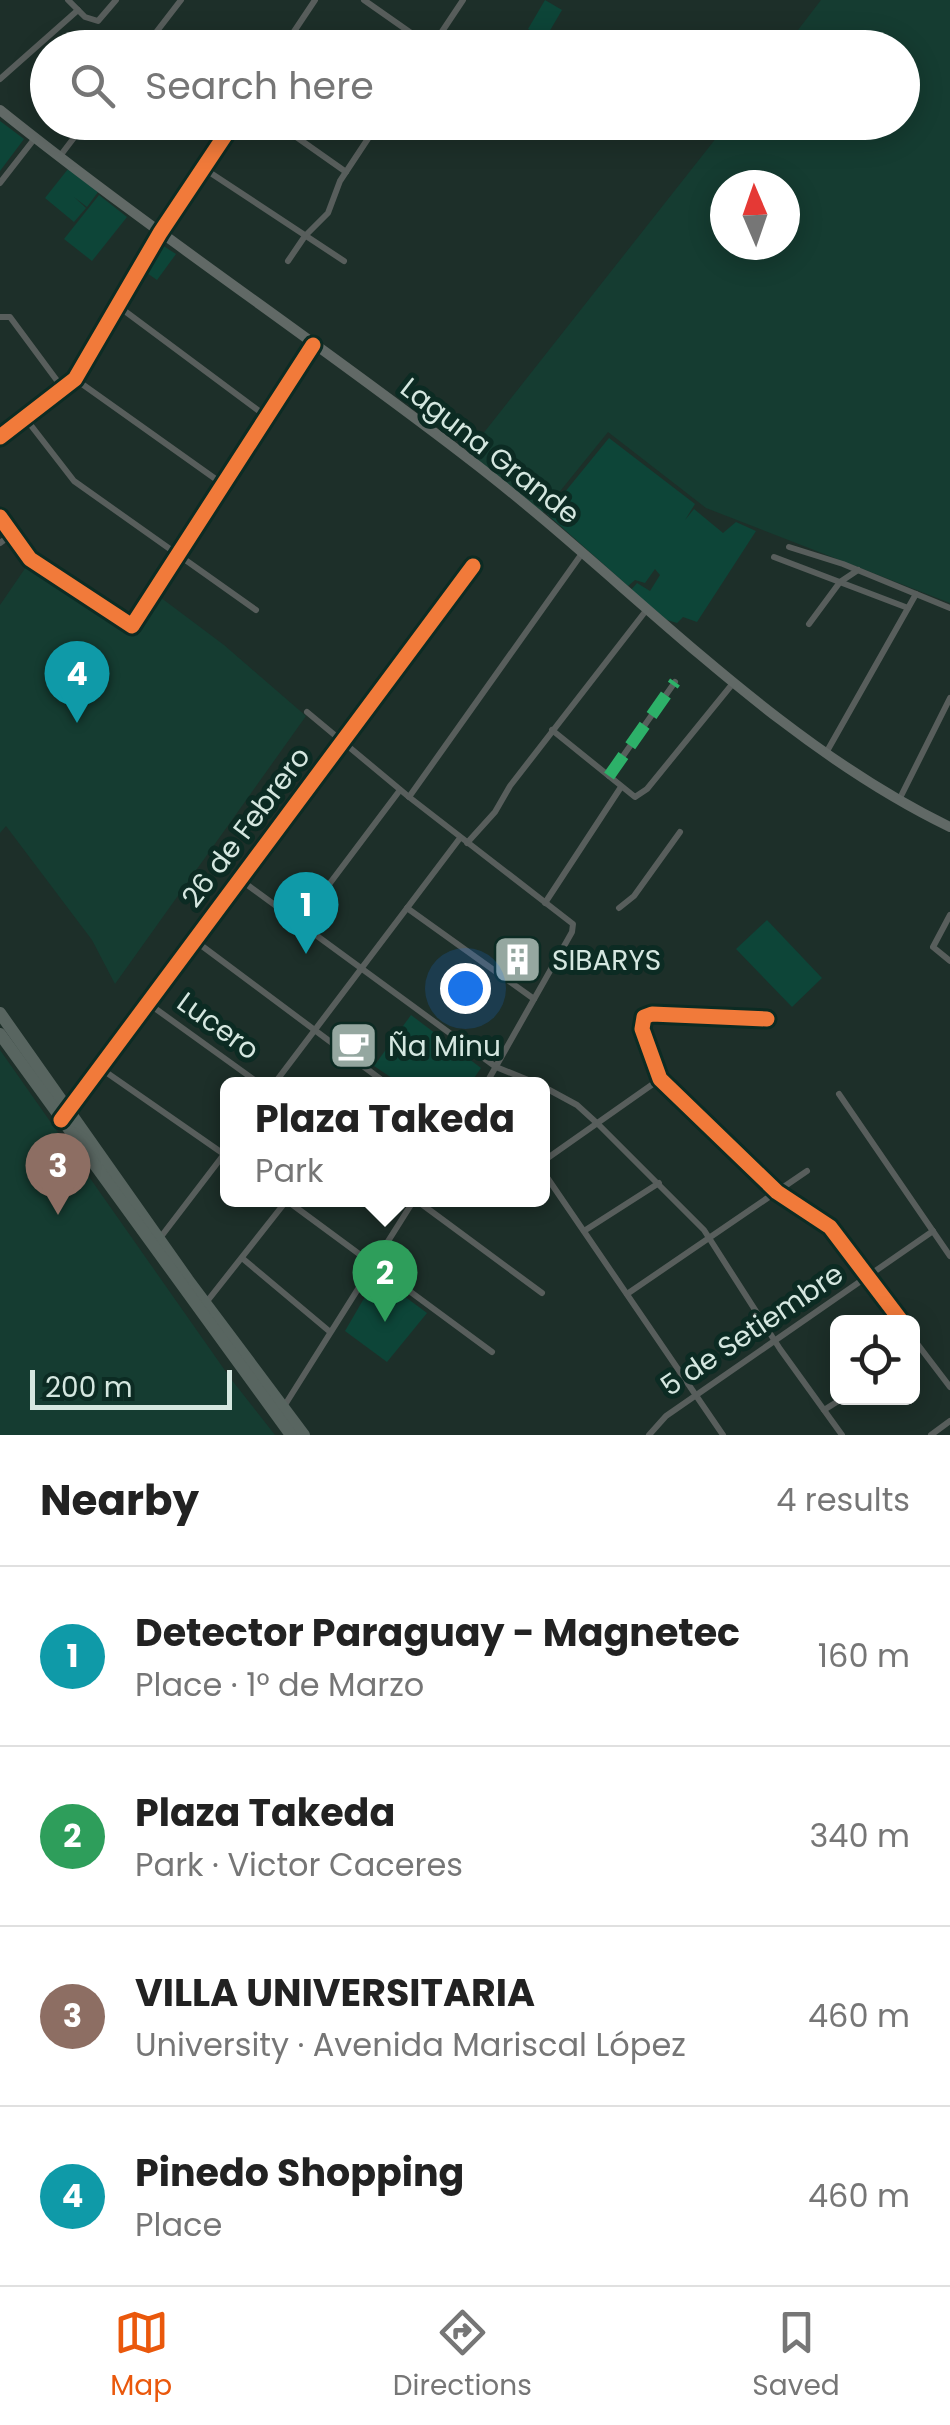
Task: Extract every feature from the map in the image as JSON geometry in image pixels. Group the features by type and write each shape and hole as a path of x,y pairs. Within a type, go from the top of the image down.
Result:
{"highway":[{"path":"0,1013 155,1242 278,1412 304,1435"},
{"path":"0,1034 66,1114"},
{"path":"155,1242 205,1304 291,1435"}],"main road":[{"name":"Laguna Grande","path":"0,110 30,135"},
{"name":"Laguna Grande","path":"37,140 470,460 826,753 898,802 950,827"}],"street":[{"path":"68,0 94,21 101,20 116,0"},
{"path":"157,30 181,0"},
{"path":"295,30 315,0"},
{"path":"364,0 407,30"},
{"path":"443,30 463,0"},
{"path":"55,30 78,10"},
{"path":"0,79 30,52"},
{"path":"0,184 33,140"},
{"path":"60,156 72,140"},
{"path":"0,437 75,379 160,233 221,140"},
{"path":"301,140 346,172"},
{"path":"288,261 328,213 346,172 367,140"},
{"path":"202,168 344,261"},
{"path":"118,306 267,418"},
{"path":"1,316 10,316 64,390"},
{"path":"0,518 30,559 132,626 314,345"},
{"path":"75,379 224,485"},
{"path":"26,418 74,481 256,610"},
{"path":"0,543 12,534"},
{"path":"789,547 950,608"},
{"path":"409,797 583,552"},
{"path":"774,557 908,608"},
{"name":"26 de Febrero","path":"66,1114 473,566"},
{"path":"810,624 840,582 858,570"},
{"path":"826,753 916,594"},
{"path":"279,1077 407,908 464,840 494,812 552,730 648,608"},
{"path":"552,730 635,797 647,789 735,681"},
{"path":"609,776 675,682"},
{"path":"898,802 950,698"},
{"path":"307,712 400,790 570,921 572,932 490,1077"},
{"path":"545,903 621,787"},
{"path":"300,923 400,790"},
{"path":"620,908 634,896 680,832"},
{"path":"238,878 496,1067 519,1077"},
{"path":"407,908 534,998"},
{"path":"950,914 934,947 950,960"},
{"path":"194,940 377,1077"},
{"name":"Lucero","path":"149,1004 250,1077"},
{"path":"767,1018 661,1014 644,1017 642,1029 660,1079 777,1192 824,1222 897,1315"},
{"path":"100,1068 220,1149"},
{"path":"550,1157 660,1079"},
{"path":"550,1091 577,1105 599,1125 710,1238 842,1435"},
{"path":"839,1094 950,1256"},
{"path":"155,1242 220,1161"},
{"path":"627,1294 807,1171"},
{"path":"550,1182 723,1435"},
{"path":"584,1231 659,1183"},
{"path":"205,1304 282,1207"},
{"path":"296,1207 492,1352"},
{"path":"278,1412 410,1207"},
{"path":"425,1207 542,1293"},
{"name":"5 de Setiembre","path":"650,1435 666,1416 933,1231"},
{"path":"242,1258 329,1332"},
{"path":"920,1348 950,1387"},
{"path":"824,1410 832,1405"},
{"path":"930,1435 950,1422"}],"shaded area":[{"path":"545,0 562,10 550,30 528,29"},
{"path":"821,0 950,0 950,603 706,508 608,432 540,516 467,454 715,140 920,140 920,30 798,30"},
{"path":"0,121 24,139 0,171"},
{"path":"68,169 98,192 87,207 74,197 86,208 74,222 45,198"},
{"path":"99,195 127,217 92,261 64,239"},
{"path":"162,245 176,254 157,280 144,271"},
{"path":"609,438 695,504 685,520 694,509 723,533 736,522 756,531 697,622 683,617 677,623 667,620 631,590 637,583 650,591 660,575 655,569 645,583 635,580 628,586 547,514"},
{"path":"26,567 134,636 160,597 224,645 306,716 115,984 92,940 6,826 0,833 0,605"},
{"path":"767,920 822,978 792,1007 736,949"},
{"path":"411,1015 481,1068 475,1077 390,1077 374,1066"},
{"path":"0,1050 231,1379 275,1435 0,1435"},
{"path":"377,1276 427,1313 387,1362 345,1331"}],"marked path":[{"path":"609,776 675,682"}],"cycle path":[{"path":"0,437 75,379 160,233 222,140"},
{"path":"0,517 30,559 132,626 313,345"},
{"path":"61,1120 473,566"},
{"path":"767,1019 652,1014 644,1017 642,1029 660,1079 777,1192 830,1227 897,1315"}],"place":[{"name":"Pinedo Shopping","path":"77,723"},
{"name":"Detector Paraguay - Magnetec","path":"306,954"},
{"name":"SIBARYS","path":"517,960"},
{"name":"Ña Minu","path":"353,1046"},
{"name":"VILLA UNIVERSITARIA","path":"58,1215"},
{"name":"Plaza Takeda","path":"385,1322"}]}
